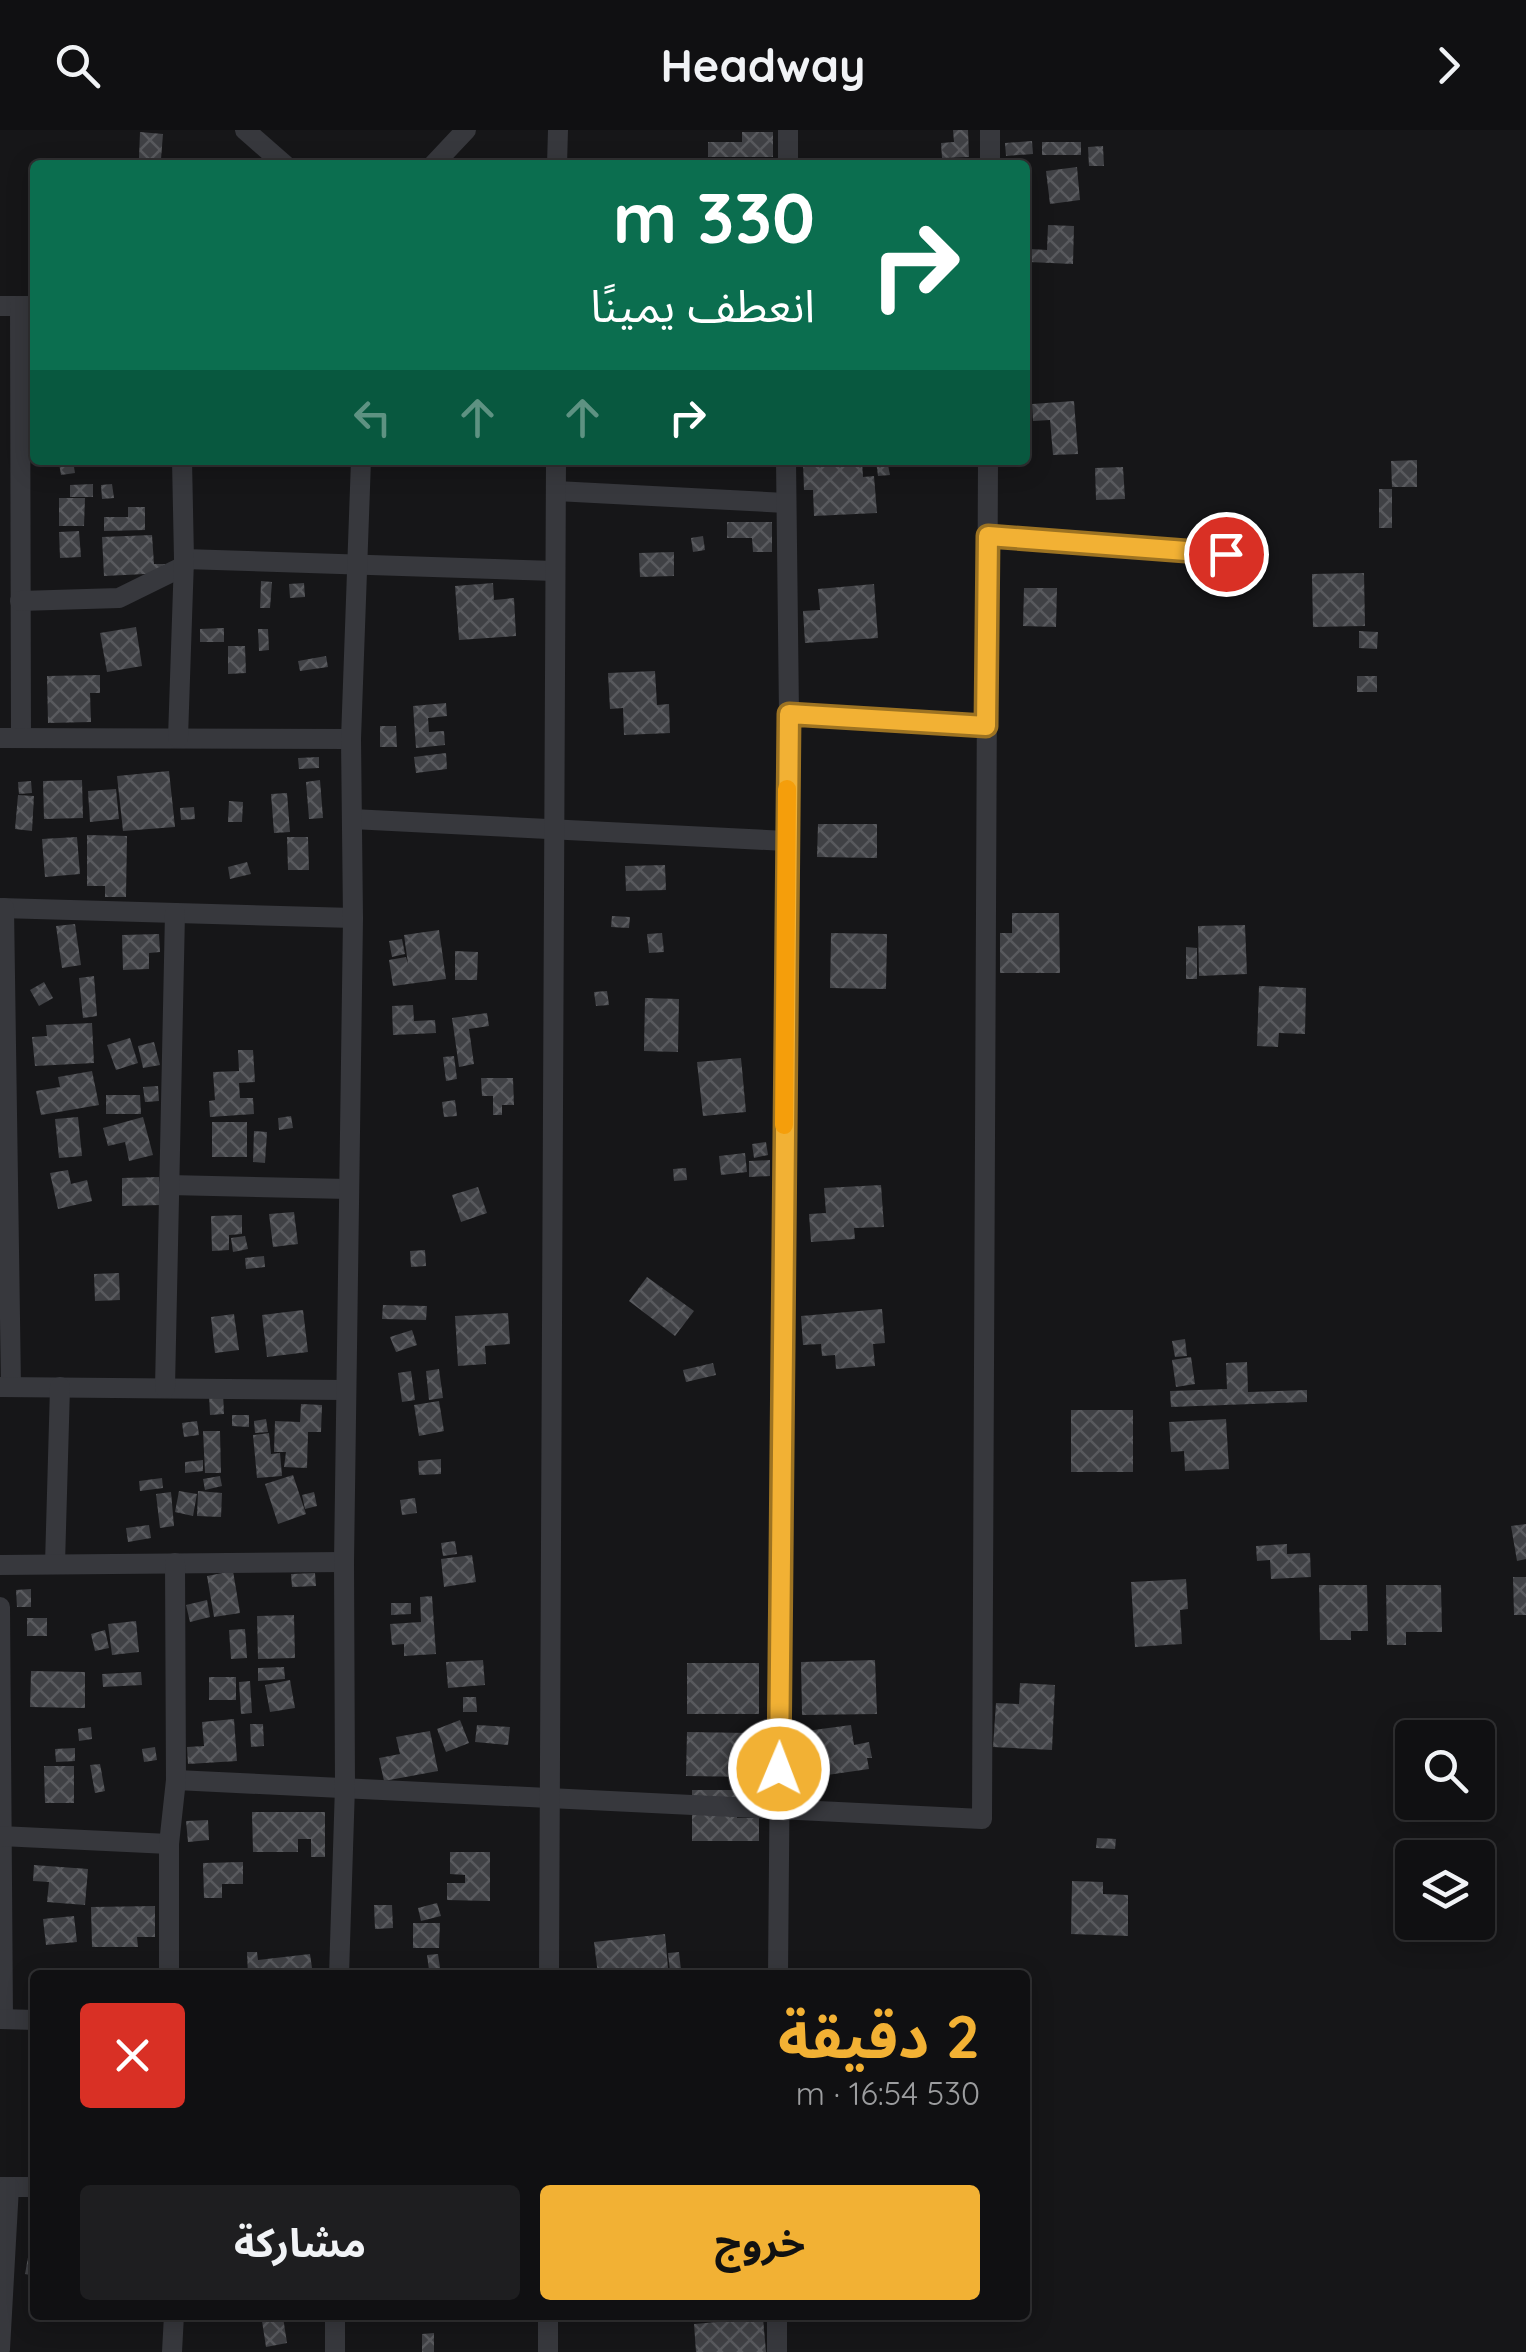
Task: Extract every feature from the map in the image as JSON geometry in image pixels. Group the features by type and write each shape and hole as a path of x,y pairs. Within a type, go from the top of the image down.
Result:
{"street":[{"path":"245,130 279,160"},
{"path":"438,160 466,130"},
{"path":"557,160 558,130"},
{"path":"788,130 788,160"},
{"path":"990,130 990,160"},
{"path":"18,306 27,424 13,588 10,738 351,739"},
{"path":"178,738 184,563 182,465"},
{"path":"339,1970 345,1786 351,739 361,465"},
{"path":"550,1970 556,465"},
{"path":"778,1970 789,714 786,465"},
{"path":"176,1780 982,1819 988,465"},
{"path":"556,491 786,503"},
{"path":"988,536 1226,554"},
{"path":"13,588 120,598 184,563 556,570"},
{"path":"789,714 986,726"},
{"path":"352,820 786,841"},
{"path":"346,1390 5,1387 2,908 352,918"},
{"path":"165,1388 175,913"},
{"path":"169,1185 349,1189"},
{"path":"55,1564 60,1387"},
{"path":"0,1564 344,1562"},
{"path":"169,1970 169,1844 176,1780 175,1563"},
{"path":"0,1607 1,2019 30,2020"},
{"path":"2,1836 169,1844"},
{"path":"0,2349 4,2187 30,2187"},
{"path":"172,2352 174,2320"},
{"path":"335,2320 335,2352"},
{"path":"548,2320 548,2352"},
{"path":"776,2320 777,2352"}],"building":[{"path":"953,130 968,130 969,157 942,158 941,143 954,142"},
{"path":"140,132 163,134 161,159 139,158"},
{"path":"742,132 773,132 773,157 708,157 708,142 742,142"},
{"path":"1032,141 1033,154 1006,156 1005,143"},
{"path":"1042,142 1081,142 1081,155 1042,155"},
{"path":"1103,146 1104,166 1089,166 1088,147"},
{"path":"1077,167 1080,200 1050,204 1046,171"},
{"path":"1048,225 1074,226 1073,264 1030,262 1030,249 1047,250"},
{"path":"1074,401 1078,454 1053,455 1050,420 1033,421 1032,404"},
{"path":"1417,460 1417,487 1392,487 1391,461"},
{"path":"59,465 74,465 75,473 61,475"},
{"path":"803,465 862,465 863,477 874,476 877,513 814,516 813,490 804,490"},
{"path":"877,465 888,465 890,475 878,476"},
{"path":"1123,467 1125,499 1096,500 1095,468"},
{"path":"93,484 93,497 70,497 70,485"},
{"path":"112,484 114,498 102,499 101,485"},
{"path":"1379,489 1392,489 1392,528 1379,528"},
{"path":"59,498 85,498 84,526 59,526"},
{"path":"128,507 145,507 145,530 104,531 104,517 128,517"},
{"path":"727,522 772,522 772,552 753,552 752,538 727,538"},
{"path":"79,531 81,557 60,558 59,532"},
{"path":"152,535 154,564 165,564 166,573 104,576 102,537"},
{"path":"703,536 705,550 693,552 691,538"},
{"path":"674,552 674,576 640,577 639,553"},
{"path":"1364,573 1365,626 1313,627 1312,574"},
{"path":"261,581 272,582 270,608 260,608"},
{"path":"304,583 305,597 290,598 289,584"},
{"path":"493,583 494,600 514,598 516,636 459,640 455,586"},
{"path":"874,584 878,638 805,643 803,611 820,610 818,589"},
{"path":"1024,588 1057,588 1056,627 1023,626"},
{"path":"136,627 142,666 107,672 100,633"},
{"path":"224,628 224,642 200,642 200,629"},
{"path":"258,629 268,629 269,650 259,651"},
{"path":"1359,631 1378,632 1377,649 1359,648"},
{"path":"228,646 245,646 246,673 228,674"},
{"path":"326,656 328,667 300,671 298,661"},
{"path":"655,671 657,705 669,704 670,733 624,735 623,708 610,709 608,673"},
{"path":"100,675 100,693 90,693 91,722 48,723 47,676"},
{"path":"1357,676 1377,676 1377,692 1357,692"},
{"path":"446,703 447,716 428,718 429,732 444,731 445,745 416,748 413,706"},
{"path":"380,726 396,726 397,747 380,747"},
{"path":"446,753 447,769 416,773 414,757"},
{"path":"319,757 319,768 299,769 298,758"},
{"path":"169,771 175,827 123,831 117,776"},
{"path":"82,780 83,818 44,819 43,781"},
{"path":"320,780 323,818 309,819 306,782"},
{"path":"31,781 32,793 19,794 18,782"},
{"path":"116,789 119,819 90,822 88,791"},
{"path":"287,793 290,832 274,833 271,794"},
{"path":"18,795 34,796 32,831 15,829"},
{"path":"229,801 243,802 242,822 228,822"},
{"path":"194,807 195,819 181,820 180,808"},
{"path":"818,824 877,824 877,858 817,857"},
{"path":"87,835 127,836 126,897 105,897 105,886 87,886"},
{"path":"77,837 80,874 45,877 42,839"},
{"path":"287,837 308,837 309,870 288,870"},
{"path":"247,862 251,874 230,879 228,867"},
{"path":"665,865 666,890 626,891 625,866"},
{"path":"1012,913 1059,913 1060,973 1000,973 1000,933 1012,933"},
{"path":"612,916 630,917 629,928 611,927"},
{"path":"75,924 81,965 62,968 56,926"},
{"path":"1245,925 1247,974 1199,976 1198,926"},
{"path":"439,930 446,979 393,986 389,960 406,957 408,964 404,935"},
{"path":"662,933 664,952 649,953 647,934"},
{"path":"831,933 887,934 886,989 830,988"},
{"path":"159,934 160,952 149,953 149,969 123,970 122,935"},
{"path":"402,939 405,954 392,957 389,941"},
{"path":"1186,947 1197,948 1197,979 1186,979"},
{"path":"455,951 478,952 477,980 455,980"},
{"path":"94,976 97,1016 83,1018 79,978"},
{"path":"44,982 53,998 39,1006 30,990"},
{"path":"1259,986 1306,988 1305,1034 1279,1033 1278,1047 1257,1046"},
{"path":"607,991 609,1005 596,1006 594,992"},
{"path":"645,998 679,999 678,1052 644,1051"},
{"path":"413,1005 414,1021 435,1020 436,1033 393,1035 392,1006"},
{"path":"487,1013 489,1026 469,1029 474,1064 459,1067 452,1018"},
{"path":"92,1023 94,1063 35,1066 32,1037 47,1036 46,1025"},
{"path":"130,1038 138,1063 116,1070 107,1045"},
{"path":"154,1042 160,1065 143,1068 138,1046"},
{"path":"238,1050 253,1050 255,1082 239,1083 240,1098 253,1098 254,1114 210,1117 209,1101 215,1100 213,1072 239,1071"},
{"path":"454,1056 457,1079 446,1081 443,1057"},
{"path":"741,1058 746,1112 703,1116 697,1062"},
{"path":"92,1071 99,1105 41,1115 36,1091 60,1087 58,1077"},
{"path":"481,1078 513,1078 514,1105 502,1105 502,1115 493,1115 493,1096 482,1096"},
{"path":"158,1086 159,1101 145,1102 143,1087"},
{"path":"106,1095 140,1095 141,1114 106,1114"},
{"path":"455,1100 457,1116 444,1117 442,1102"},
{"path":"291,1116 293,1128 279,1130 278,1118"},
{"path":"78,1117 82,1156 59,1158 55,1119"},
{"path":"143,1117 153,1155 129,1161 125,1142 108,1146 103,1128"},
{"path":"212,1122 247,1122 247,1157 212,1157"},
{"path":"254,1131 267,1132 265,1163 253,1162"},
{"path":"766,1142 768,1155 754,1158 752,1144"},
{"path":"745,1153 747,1172 721,1175 719,1156"},
{"path":"770,1160 770,1176 749,1177 749,1161"},
{"path":"686,1168 687,1180 674,1181 673,1169"},
{"path":"68,1170 71,1184 87,1180 92,1201 58,1209 50,1173"},
{"path":"159,1177 160,1205 122,1206 122,1178"},
{"path":"881,1185 884,1227 854,1228 855,1239 811,1242 809,1214 826,1213 824,1188"},
{"path":"478,1187 487,1213 461,1222 452,1195"},
{"path":"294,1212 298,1244 273,1247 269,1214"},
{"path":"242,1215 242,1234 229,1235 229,1250 212,1251 211,1216"},
{"path":"245,1236 248,1249 233,1252 231,1238"},
{"path":"425,1250 426,1266 411,1267 410,1251"},
{"path":"264,1256 265,1267 246,1269 245,1258"},
{"path":"119,1273 120,1300 95,1301 94,1274"},
{"path":"647,1277 694,1311 675,1336 629,1301"},
{"path":"383,1305 427,1306 426,1320 382,1319"},
{"path":"882,1309 885,1343 873,1344 875,1366 836,1369 835,1355 822,1356 821,1344 803,1345 801,1316"},
{"path":"303,1310 308,1352 267,1357 262,1315"},
{"path":"508,1313 510,1344 485,1346 486,1364 458,1366 455,1316"},
{"path":"234,1314 239,1350 215,1353 211,1317"},
{"path":"412,1330 417,1345 396,1352 390,1337"},
{"path":"1185,1339 1187,1356 1175,1357 1172,1341"},
{"path":"1191,1357 1195,1384 1176,1387 1172,1360"},
{"path":"1247,1362 1248,1392 1307,1390 1307,1402 1171,1407 1170,1391 1227,1389 1226,1363"},
{"path":"713,1363 716,1375 686,1382 683,1370"},
{"path":"439,1369 443,1398 429,1400 426,1371"},
{"path":"411,1371 415,1400 402,1402 398,1373"},
{"path":"223,1393 224,1414 210,1415 209,1394"},
{"path":"439,1401 444,1431 419,1436 414,1405"},
{"path":"301,1404 322,1405 321,1432 308,1432 307,1468 284,1467 286,1452 274,1452 275,1421 300,1422"},
{"path":"1071,1410 1133,1410 1133,1472 1071,1472"},
{"path":"232,1415 249,1415 249,1427 232,1426"},
{"path":"266,1419 268,1432 255,1433 254,1421"},
{"path":"1226,1419 1229,1469 1185,1471 1184,1451 1171,1452 1169,1422"},
{"path":"197,1421 199,1435 184,1437 182,1423"},
{"path":"203,1431 220,1431 221,1473 205,1473"},
{"path":"269,1433 271,1454 280,1453 282,1476 257,1478 253,1435"},
{"path":"441,1459 441,1474 419,1475 418,1461"},
{"path":"203,1460 203,1471 185,1473 185,1462"},
{"path":"293,1475 306,1514 278,1524 265,1484"},
{"path":"220,1476 222,1486 205,1490 203,1479"},
{"path":"162,1478 163,1488 140,1491 139,1481"},
{"path":"179,1491 197,1494 193,1516 175,1512"},
{"path":"198,1491 222,1493 221,1517 197,1516"},
{"path":"171,1492 174,1526 160,1528 156,1494"},
{"path":"314,1492 317,1506 305,1509 302,1495"},
{"path":"415,1498 417,1513 402,1515 400,1500"},
{"path":"1526,1524 1526,1559 1517,1561 1511,1526"},
{"path":"149,1525 151,1538 128,1542 126,1528"},
{"path":"455,1541 457,1554 443,1556 441,1543"},
{"path":"1287,1544 1287,1554 1310,1553 1311,1577 1271,1579 1270,1560 1257,1561 1256,1546"},
{"path":"472,1555 476,1582 444,1587 441,1559"},
{"path":"233,1571 240,1613 214,1617 207,1576"},
{"path":"315,1573 316,1586 292,1587 291,1574"},
{"path":"1513,1577 1526,1577 1526,1615 1514,1615"},
{"path":"1186,1579 1188,1609 1180,1610 1182,1644 1135,1647 1131,1582"},
{"path":"1319,1585 1367,1585 1368,1631 1351,1631 1351,1640 1320,1640"},
{"path":"1386,1585 1441,1585 1442,1632 1406,1632 1406,1645 1387,1645"},
{"path":"31,1589 31,1607 17,1607 16,1590"},
{"path":"432,1596 436,1654 404,1656 404,1644 392,1645 390,1624 421,1622 420,1597"},
{"path":"207,1600 210,1617 190,1622 186,1605"},
{"path":"391,1603 411,1603 411,1614 391,1615"},
{"path":"294,1615 295,1658 258,1659 257,1616"},
{"path":"27,1618 47,1618 47,1636 27,1636"},
{"path":"136,1621 139,1652 112,1655 108,1624"},
{"path":"245,1629 247,1658 231,1659 229,1630"},
{"path":"105,1630 109,1648 95,1651 91,1634"},
{"path":"483,1660 485,1685 448,1688 446,1662"},
{"path":"875,1660 877,1714 802,1715 801,1662"},
{"path":"687,1663 759,1663 759,1714 687,1714"},
{"path":"284,1667 285,1679 258,1681 258,1668"},
{"path":"31,1671 85,1672 85,1708 30,1707"},
{"path":"141,1672 142,1685 103,1687 102,1674"},
{"path":"209,1677 236,1677 236,1700 209,1700"},
{"path":"290,1680 295,1708 270,1712 265,1685"},
{"path":"250,1681 252,1713 241,1714 239,1682"},
{"path":"1020,1683 1055,1685 1052,1750 993,1747 996,1703 1019,1704"},
{"path":"463,1697 476,1697 477,1712 463,1712"},
{"path":"234,1719 237,1761 188,1764 187,1747 204,1746 202,1722"},
{"path":"460,1720 469,1743 446,1752 437,1729"},
{"path":"250,1724 263,1724 264,1746 251,1747"},
{"path":"477,1725 510,1727 508,1745 475,1742"},
{"path":"851,1725 854,1745 869,1742 869,1769 813,1777 806,1731"},
{"path":"91,1727 92,1739 79,1741 78,1729"},
{"path":"430,1731 438,1771 384,1781 379,1758 400,1754 396,1737"},
{"path":"687,1732 751,1733 750,1777 686,1776"},
{"path":"155,1747 157,1760 144,1762 142,1749"},
{"path":"75,1748 75,1761 56,1762 55,1749"},
{"path":"100,1764 105,1791 95,1793 90,1765"},
{"path":"44,1766 74,1766 74,1803 45,1803"},
{"path":"692,1790 737,1790 737,1818 759,1818 759,1841 692,1841"},
{"path":"252,1812 325,1812 325,1857 311,1857 311,1839 298,1839 298,1852 253,1852"},
{"path":"208,1820 209,1840 188,1842 186,1821"},
{"path":"1097,1838 1116,1839 1115,1849 1096,1848"},
{"path":"450,1852 490,1852 490,1901 447,1900 447,1883 465,1883 465,1875 450,1874"},
{"path":"243,1862 243,1884 222,1884 222,1898 204,1898 203,1863"},
{"path":"34,1865 88,1869 85,1905 47,1902 49,1882 33,1881"},
{"path":"1072,1881 1103,1882 1103,1894 1128,1895 1128,1936 1071,1934"},
{"path":"437,1903 441,1916 421,1921 418,1908"},
{"path":"374,1905 392,1905 393,1928 375,1929"},
{"path":"155,1906 155,1937 137,1937 138,1947 92,1947 91,1907"},
{"path":"74,1916 77,1942 46,1945 43,1919"},
{"path":"413,1923 440,1923 439,1948 413,1948"},
{"path":"665,1934 668,1968 597,1970 594,1942"},
{"path":"247,1952 257,1952 258,1960 310,1954 312,1970 248,1970"},
{"path":"679,1952 681,1970 670,1970 668,1953"},
{"path":"438,1954 440,1968 429,1970 427,1955"},
{"path":"29,2252 30,2275 25,2274"},
{"path":"283,2320 287,2343 266,2347 262,2321"},
{"path":"763,2320 766,2352 696,2352 694,2324"},
{"path":"434,2333 434,2352 422,2352 422,2334"}],"slow traffic":[{"path":"784,1125 787,789"}],"route":[{"path":"779,1769 789,714 986,726 988,536 1226,554"}]}
